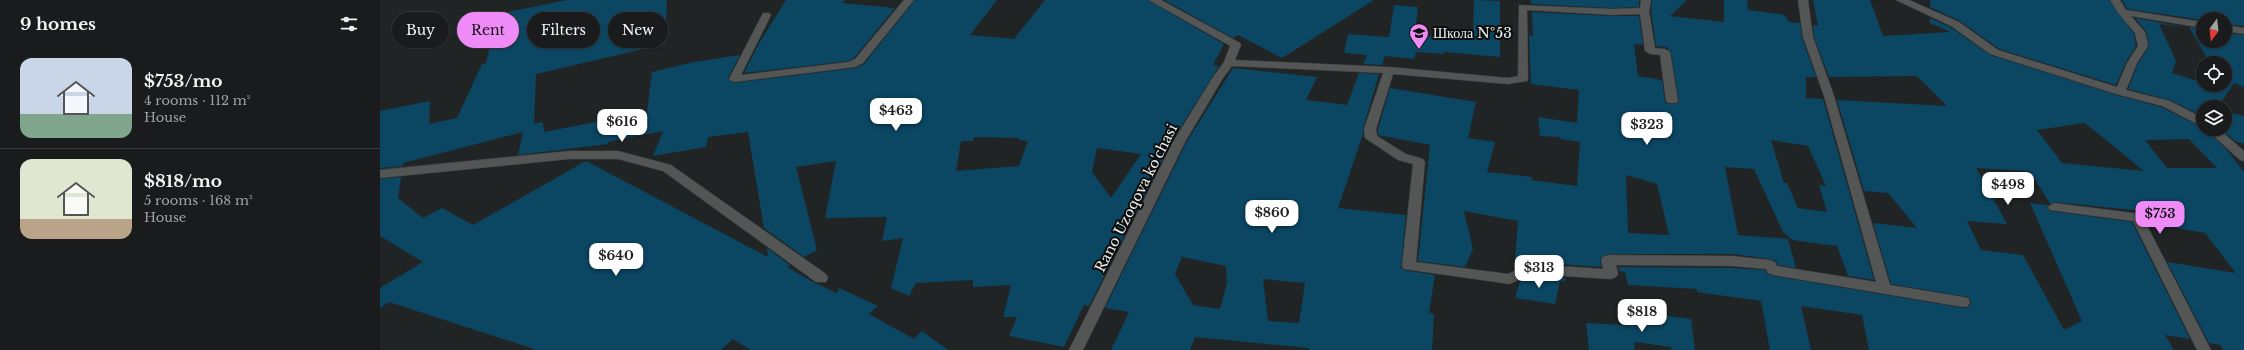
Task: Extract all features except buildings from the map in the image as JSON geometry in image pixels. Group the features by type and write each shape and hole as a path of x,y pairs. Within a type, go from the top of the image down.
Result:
{"street":[{"path":"766,15 734,79 850,65 860,61 909,0"},
{"name":"Rano Uzoqova ko'chasi","path":"1076,350 1179,142 1218,77 1229,63 1236,45 1154,0"},
{"path":"1646,0 1644,11 1650,51 1666,52 1672,101"},
{"path":"1803,0 1803,10 1809,44 1828,94 1885,289"},
{"path":"1901,0 1955,24 1994,52 2120,92 2166,103 2196,119"},
{"path":"2115,0 2122,12 2140,32 2143,46 2132,63 2120,92"},
{"path":"1229,63 1389,70 1508,81 1523,79 1523,4 1613,12 1644,11"},
{"path":"2122,12 2196,24"},
{"path":"2232,29 2244,31"},
{"path":"1389,70 1370,129 1371,138 1402,156 1419,162 1409,266 1510,279 1529,269 1611,274 1608,260 1732,261 1770,265 1773,270 1963,302"},
{"path":"2220,136 2244,156"},
{"path":"380,174 569,155 618,155 666,168 821,278"},
{"path":"2054,207 2137,217 2204,350"}],"place":[{"name":"Школа №53","path":"1419,50"}]}
